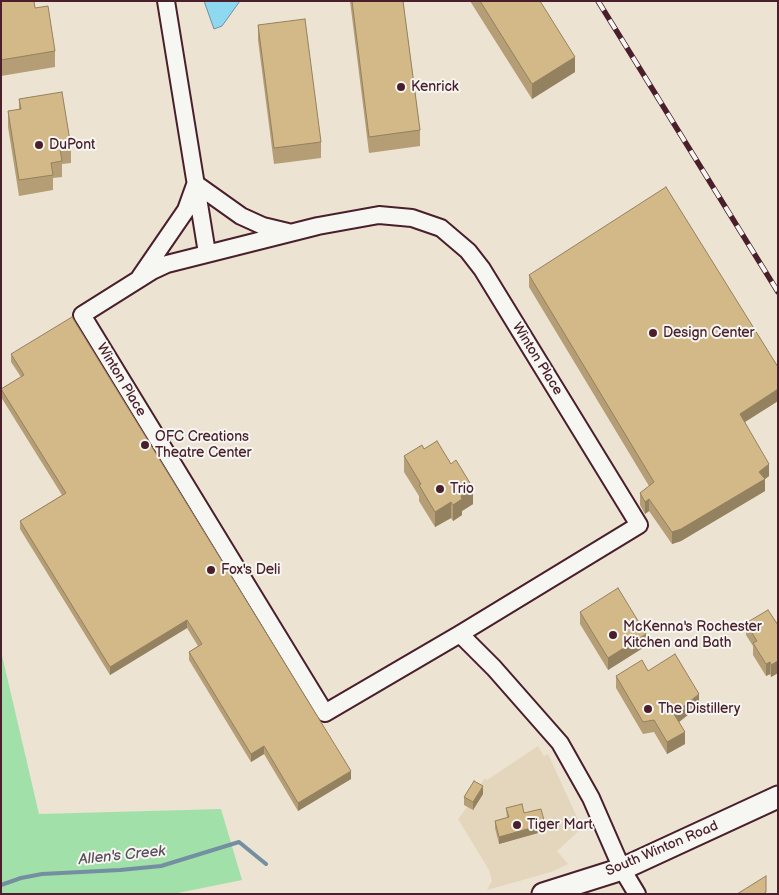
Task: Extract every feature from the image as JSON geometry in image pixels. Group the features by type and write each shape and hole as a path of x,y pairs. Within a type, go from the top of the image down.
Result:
{"main road":[{"name":"South Winton Road","path":"543,894 622,869 778,797"}],"street":[{"path":"166,1 207,254"},
{"path":"196,184 241,216 264,226 290,232"},
{"path":"136,282 186,210 196,184"},
{"name":"Winton Place","path":"379,214 412,218 441,228 468,251 482,269 639,525 460,634 325,713 82,315 152,271 168,264 290,232 379,214"},
{"path":"460,634 500,674 560,743 591,798 622,869 637,894"}],"shaded area":[{"path":"538,746 544,756 548,754 582,828 557,851 568,864 551,872 487,890 492,881 489,870 458,819 467,807 464,805 474,789 476,790 485,778 487,780"}],"green space":[{"path":"1,651 39,814 221,809 242,880 173,894 1,894"}],"water":[{"path":"204,1 240,1 222,26 214,29"}],"building":[{"path":"1,1 34,1 35,8 48,6 55,51 1,60"},
{"path":"352,1 403,1 420,130 369,137"},
{"path":"480,1 540,1 575,57 532,84"},
{"path":"305,19 321,142 274,148 258,25"},
{"name":"DuPont","path":"62,92 71,147 60,149 62,161 51,163 53,175 19,180 8,111 21,109 19,99"},
{"name":"Design Center","path":"666,187 778,367 778,389 740,414 769,464 759,472 765,479 681,529 672,532 649,499 645,502 640,493 654,482 529,275"},
{"path":"72,317 351,771 298,803 264,746 251,754 189,652 202,644 187,620 110,667 20,521 66,493 1,389 24,375 11,354"},
{"name":"Trio","path":"437,441 451,464 456,460 473,488 461,496 462,499 453,505 451,502 435,512 404,456 422,445 424,449"},
{"name":"McKenna's Rochester Kitchen and Bath","path":"618,588 646,634 608,658 580,612"},
{"path":"768,610 778,625 778,661 771,665 770,662 766,664 753,643 757,641 746,623"},
{"path":"675,654 699,694 674,714 685,732 667,742 654,720 643,722 616,676 642,660 648,671"},
{"path":"474,781 483,786 473,802 464,797"},
{"path":"522,804 524,813 541,809 545,824 499,837 495,821 509,817 506,808"},
{"path":"766,876 766,892 763,894 737,894"}],"waterway":[{"name":"Allen's Creek","path":"1,885 21,878 42,874 161,866 239,842 266,864"}],"railway":[{"path":"598,1 778,292"}],"place":[{"name":"Kenrick","path":"401,87"},
{"name":"DuPont","path":"39,145"},
{"name":"Design Center","path":"653,333"},
{"name":"OFC Creations Theatre Center","path":"145,445"},
{"name":"Trio","path":"440,489"},
{"name":"Fox's Deli","path":"211,570"},
{"name":"McKenna's Rochester Kitchen and Bath","path":"613,635"},
{"name":"The Distillery","path":"648,709"},
{"name":"Tiger Mart","path":"517,825"}]}
